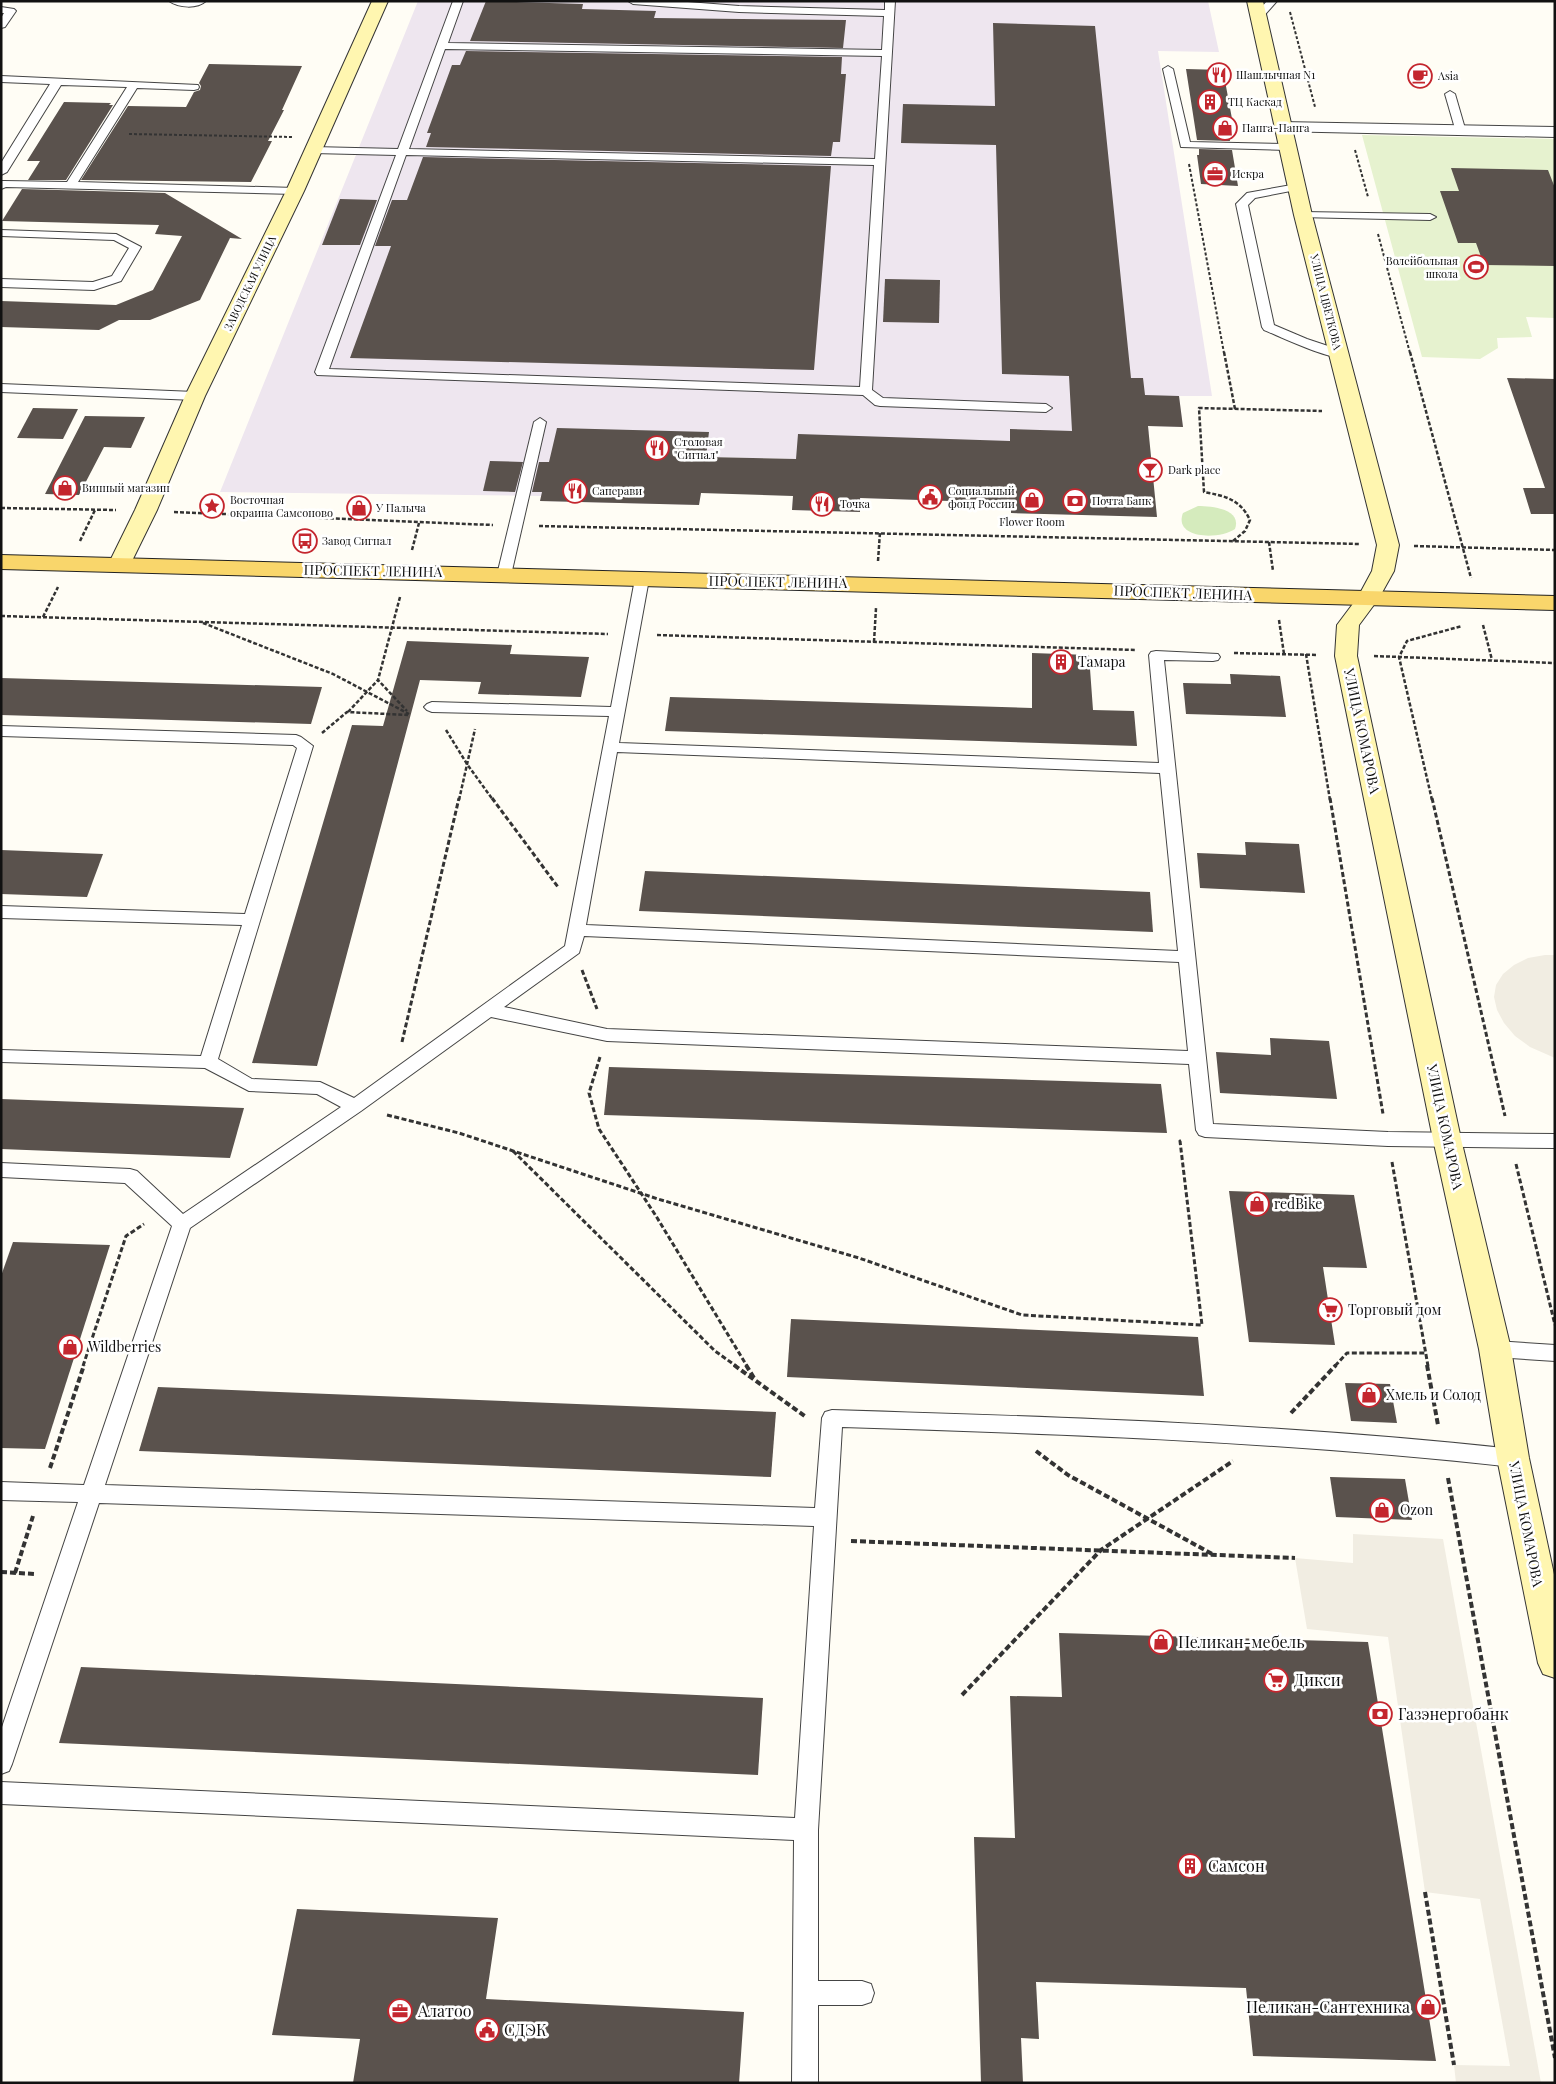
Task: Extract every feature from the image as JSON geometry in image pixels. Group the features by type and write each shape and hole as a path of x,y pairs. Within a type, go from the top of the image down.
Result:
{"main road":[{"name":"ПРОСПЕКТ ЛЕНИНА","path":"1,562 1368,598 1479,611 1555,603"}],"street":[{"name":"ЗАВОДСКАЯ УЛИЦА","path":"119,565 146,510 195,396 295,191 380,1"},
{"name":"УЛИЦА ЦВЕТКОВА","path":"1257,9 1282,128 1303,215 1388,545 1383,571 1368,598"},
{"path":"1282,128 1555,132"},
{"name":"УЛИЦА КОМАРОВА","path":"1368,598 1348,625 1346,656 1447,1139 1495,1350 1513,1458 1553,1645"}],"lane":[{"path":"174,1 194,4 201,1"},
{"path":"458,1 321,372 866,391 880,402 1046,408"},
{"path":"634,1 739,9 890,7 866,391"},
{"path":"1257,9 1272,1"},
{"path":"1,10 11,10 1,25"},
{"path":"441,46 887,53"},
{"path":"1168,69 1185,146 1287,147"},
{"path":"1,78 194,87"},
{"path":"1,172 57,82"},
{"path":"71,185 134,85"},
{"path":"1450,94 1461,132"},
{"path":"313,150 880,162"},
{"path":"2,183 295,191"},
{"path":"1297,187 1251,195 1242,204 1268,327 1303,342 1339,354"},
{"path":"1303,215 1430,217"},
{"path":"1,233 116,237 135,247 117,278 94,286 1,283"},
{"path":"1,388 195,396"},
{"path":"504,575 540,422"},
{"path":"1,1764 182,1224 355,1106 573,949 642,579"},
{"path":"1213,657 1156,655 1205,1130 1388,1139 1555,1141"},
{"path":"432,707 617,712"},
{"path":"1,731 296,740 305,746 208,1062"},
{"path":"611,747 1168,768"},
{"path":"1,912 251,920"},
{"path":"578,923 1187,957"},
{"path":"488,1010 607,1035 1197,1058"},
{"path":"1,1056 208,1062 249,1085 320,1088 355,1106"},
{"path":"1,1170 130,1176 182,1224"},
{"path":"1495,1350 1555,1353"},
{"path":"805,2083 806,1830 832,1418 1271,1435 1442,1449 1513,1458"},
{"path":"1,1491 825,1517"},
{"path":"1,1793 806,1830"},
{"path":"805,1992 862,1993"}],"path":[{"path":"1290,10 1315,108 1347,116 1492,661"},
{"path":"104,133 296,137"},
{"path":"1185,146 1235,409"},
{"path":"1233,542 1245,531 1250,520 1246,508 1232,498 1204,492 1199,408 1322,411"},
{"path":"1,508 146,510 498,525"},
{"path":"305,746 347,712 378,680 419,523"},
{"path":"537,526 1269,542"},
{"path":"1479,611 1406,641 1399,657 1555,1324"},
{"path":"200,621 333,674 411,715"},
{"path":"1284,654 1555,663"},
{"path":"1306,654 1442,1449 1555,2058"},
{"path":"378,680 411,715"},
{"path":"432,707 467,764 578,923"},
{"path":"347,712 411,715"},
{"path":"573,949 607,1035 589,1093 599,1129 641,1193 756,1381"},
{"path":"355,1106 459,1133 641,1193 858,1258 1022,1315 1202,1325 1180,1141 1189,1142"},
{"path":"511,1150 715,1351 831,1435"},
{"path":"962,1695 1101,1550 1271,1435 1347,1353 1425,1353"},
{"path":"1034,1450 1068,1475 1214,1555"},
{"path":"824,1540 1295,1558"},
{"path":"1,1572 63,1575"},
{"path":"1425,1892 1454,2065"}],"shaded area":[{"path":"418,1 1208,1 1219,52 1158,51 1212,396 1179,396 1183,427 1148,426 1149,433 1083,432 1088,515 1011,513 1011,503 861,498 860,512 792,510 796,459 706,457 699,505 540,501 541,496 220,492"},
{"path":"1555,955 1555,1058 1530,1047 1515,1036 1504,1023 1497,1010 1494,997 1496,985 1503,974 1514,965 1528,958"},
{"path":"1353,1534 1443,1539 1541,2083 1456,2083 1454,2065 1510,2066 1480,1899 1425,1892 1388,1637 1307,1629 1295,1558 1353,1563"}],"green space":[{"name":"Волейбольная школа","path":"1362,135 1555,139 1555,318 1526,317 1532,337 1497,338 1498,348 1480,359 1422,357"},
{"path":"1198,506 1218,508 1230,513 1236,522 1235,529 1228,533 1209,536 1191,532 1185,528 1182,522 1183,513"}],"building":[{"path":"486,1 583,4 582,9 656,11 654,18 846,20 843,48 470,41"},
{"path":"993,23 1095,26 1131,378 1143,378 1145,395 1179,396 1183,427 1148,426 1157,517 1011,513 1011,503 860,498 860,512 792,510 793,496 701,493 699,505 540,501 542,492 532,492 539,462 549,462 557,428 709,432 706,457 796,459 798,434 1010,441 1010,429 1072,431 1069,376 1002,374 996,145 901,143 903,104 995,106"},
{"path":"466,51 842,57 841,74 846,74 840,142 833,142 831,156 426,147 431,133 427,133 452,65 460,65"},
{"path":"209,64 302,66 282,110 284,110 268,141 272,141 251,182 81,180 128,106 186,107 194,92 200,90 201,86 199,83"},
{"name":"ТЦ Каскад","path":"1186,69 1223,70 1235,135 1229,135 1230,141 1197,140"},
{"path":"64,102 111,103 109,105 113,105 66,180 28,180 40,161 27,161"},
{"name":"Искра","path":"1199,149 1232,150 1238,186 1201,184 1197,155 1199,155"},
{"path":"423,157 831,166 814,370 350,358 391,246 375,246 392,200 407,200"},
{"path":"1451,168 1548,170 1555,188 1555,266 1484,265 1476,243 1458,243 1440,191 1459,191"},
{"path":"22,189 165,193 242,239 230,238 200,300 150,320 119,320 99,330 1,327 1,301 116,305 153,290 182,236 155,234 159,225 2,221"},
{"path":"340,199 377,200 360,245 322,245"},
{"path":"885,279 940,280 939,323 883,322"},
{"path":"1507,378 1555,379 1555,514 1531,514 1523,488 1545,488"},
{"path":"33,408 78,409 63,439 17,438"},
{"path":"85,416 145,417 131,448 104,447 79,495 45,494"},
{"path":"490,461 523,462 515,492 483,491"},
{"path":"407,641 512,645 510,654 589,657 581,697 478,694 481,682 420,680 317,1066 252,1063 352,725 383,726"},
{"path":"1032,653 1089,655 1093,710 1134,711 1137,746 665,731 670,697 1032,708"},
{"path":"1230,674 1280,676 1286,717 1186,714 1183,683 1231,684"},
{"path":"1,678 322,687 311,724 1,715"},
{"path":"1245,842 1299,844 1305,893 1200,888 1197,853 1246,855"},
{"path":"1,850 103,854 87,897 1,894"},
{"path":"645,871 1150,892 1153,932 639,911"},
{"path":"1270,1038 1329,1041 1337,1099 1220,1093 1216,1052 1271,1055"},
{"path":"609,1067 1161,1084 1167,1133 604,1115"},
{"path":"1,1099 244,1108 230,1158 1,1149"},
{"path":"1229,1191 1354,1195 1367,1268 1323,1267 1335,1345 1249,1342"},
{"path":"13,1242 110,1245 45,1449 1,1448 1,1276"},
{"path":"791,1319 1198,1337 1204,1396 787,1377"},
{"path":"1345,1383 1390,1384 1397,1423 1351,1421"},
{"path":"158,1387 776,1412 771,1477 139,1451"},
{"path":"1330,1477 1405,1479 1412,1520 1336,1517"},
{"name":"Самсон","path":"1059,1633 1368,1642 1436,2061 1253,2056 1246,1988 1036,1982 1039,2039 1021,2038 1023,2083 981,2083 974,1837 1015,1838 1010,1696 1062,1697"},
{"path":"81,1667 763,1698 758,1775 59,1743"},
{"path":"297,1909 498,1918 486,1999 744,2012 739,2083 353,2083 360,2039 272,2035"}],"place":[{"name":"Шашлычная N1","path":"1219,75"},
{"name":"Asia","path":"1420,76"},
{"name":"ТЦ Каскад","path":"1210,102"},
{"name":"Панга-Панга","path":"1225,128"},
{"name":"Искра","path":"1215,174"},
{"name":"Волейбольная школа","path":"1476,267"},
{"name":"Столовая \"Сигнал\"","path":"657,448"},
{"name":"Dark place","path":"1150,470"},
{"name":"Винный магазин","path":"65,488"},
{"name":"Саперави","path":"575,491"},
{"name":"Социальный фонд России","path":"930,497"},
{"name":"Flower Room","path":"1032,500"},
{"name":"Почта Банк","path":"1075,501"},
{"name":"Точка","path":"822,504"},
{"name":"Восточная окраина Самсоново","path":"212,506"},
{"name":"У Палыча","path":"359,508"},
{"name":"Завод Сигнал","path":"305,541"},
{"name":"Тамара","path":"1061,662"},
{"name":"redBike","path":"1257,1204"},
{"name":"Торговый дом","path":"1330,1310"},
{"name":"Wildberries","path":"70,1347"},
{"name":"Хмель и Солод","path":"1369,1395"},
{"name":"Ozon","path":"1382,1510"},
{"name":"Пеликан-мебель","path":"1161,1642"},
{"name":"Дикси","path":"1276,1680"},
{"name":"Газэнергобанк","path":"1380,1714"},
{"name":"Самсон","path":"1190,1866"},
{"name":"Пеликан-Сантехника","path":"1428,2007"},
{"name":"Алатоо","path":"400,2011"},
{"name":"СДЭК","path":"487,2030"}]}
